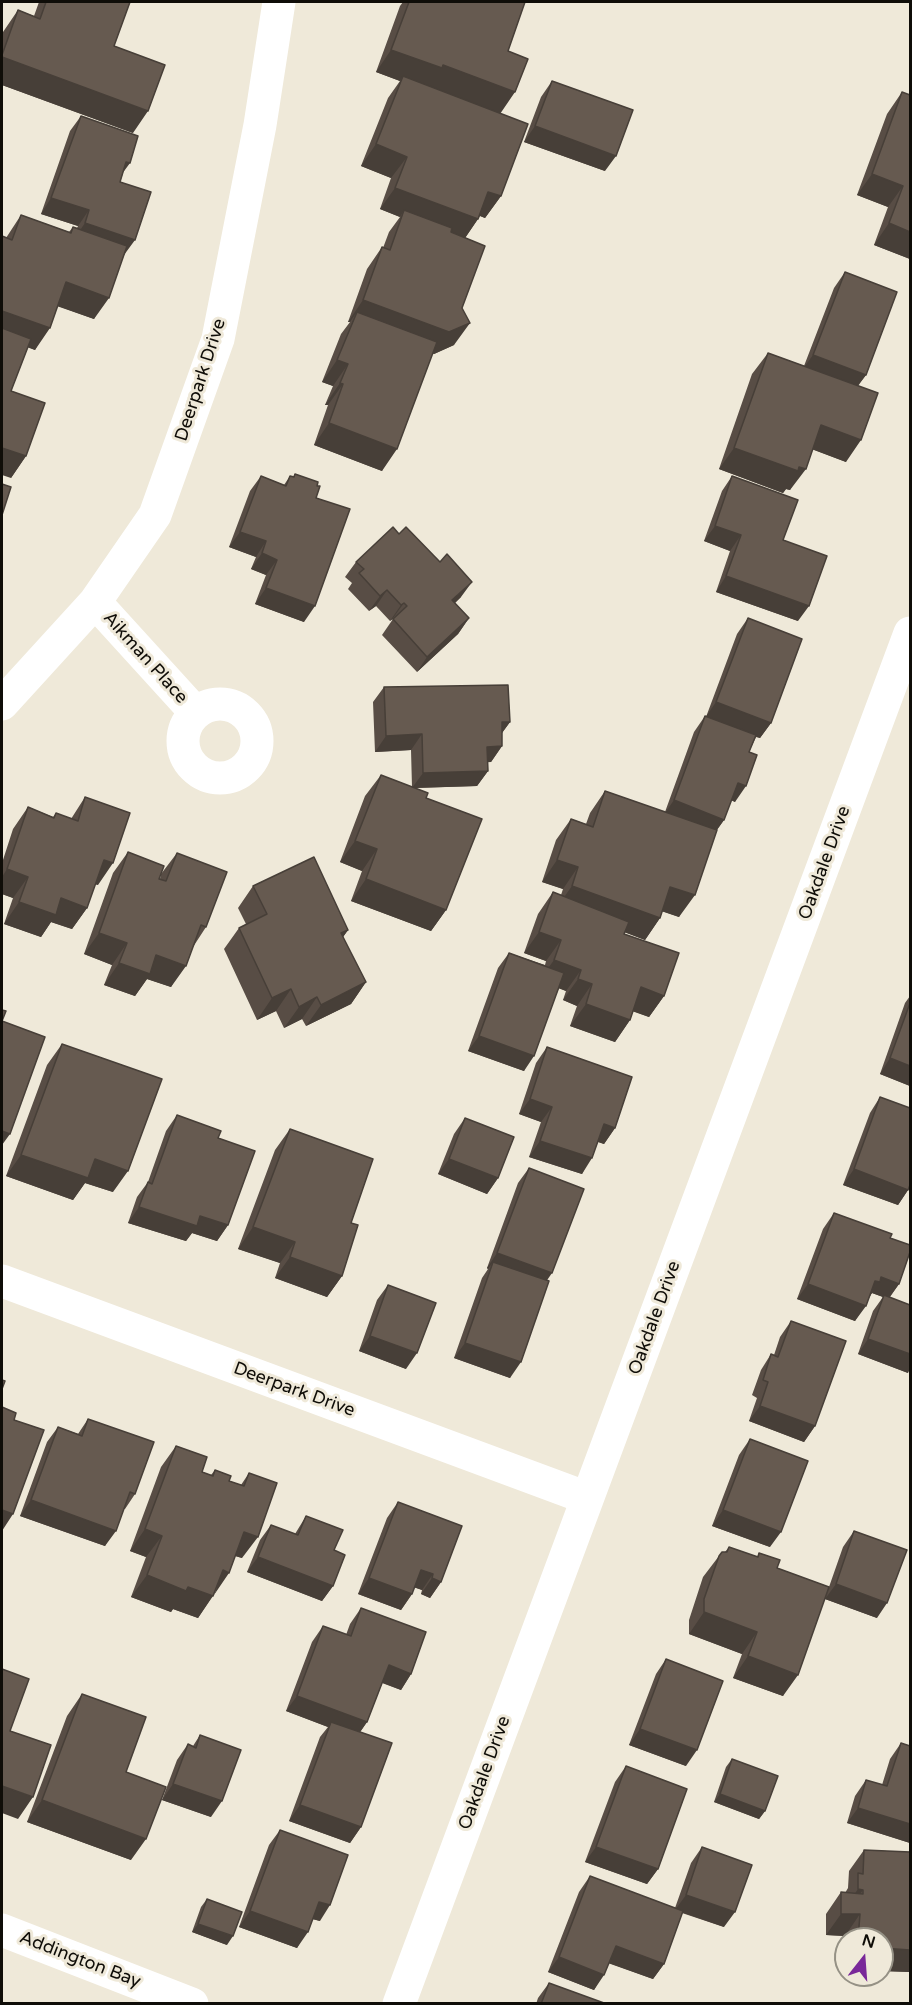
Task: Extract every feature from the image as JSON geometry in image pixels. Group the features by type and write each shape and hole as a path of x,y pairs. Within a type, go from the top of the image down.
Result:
{"street":[{"name":"Deerpark Drive","path":"2,704 95,602 155,515 218,339 260,125 279,2"},
{"name":"Aikman Place","path":"95,602 196,713"},
{"name":"Oakdale Drive","path":"399,2004 910,633"},
{"name":"Deerpark Drive","path":"2,1281 587,1498"},
{"name":"Addington Bay","path":"2,1930 192,2004"}],"building":[{"path":"46,2 130,2 114,46 165,65 148,111 2,57 18,10 40,19"},
{"path":"409,2 525,2 508,51 528,59 515,92 443,65 442,68 391,50"},
{"path":"403,76 528,124 501,196 488,192 478,219 395,188 407,157 376,144"},
{"path":"552,81 633,110 616,156 535,126"},
{"path":"902,92 910,95 910,232 889,223 903,186 872,174"},
{"path":"81,116 138,136 130,163 126,162 120,182 151,192 135,240 85,223 89,210 51,198"},
{"path":"404,210 452,228 451,232 485,246 462,308 470,323 449,332 363,300 382,247 390,250"},
{"path":"21,215 71,233 73,227 127,246 109,298 66,282 50,328 2,311 2,236 12,240"},
{"path":"845,272 897,292 866,375 813,355"},
{"path":"357,312 437,342 397,449 329,423 348,364 337,360"},
{"path":"2,328 31,339 11,391 45,403 26,456 2,448"},
{"path":"768,353 878,393 861,440 821,425 806,469 799,467 798,471 734,448"},
{"path":"295,474 318,482 317,486 320,486 316,498 350,509 315,606 266,588 277,560 262,553 266,541 240,532 261,476 286,486 290,476 294,477"},
{"path":"732,476 798,500 783,540 827,556 809,606 726,576 741,535 715,526"},
{"path":"2,484 11,487 2,515"},
{"path":"393,527 399,534 406,527 440,562 447,554 472,582 452,600 469,618 427,657 393,619 407,606 404,603 401,605 387,590 380,596 359,573 364,569 356,562"},
{"path":"748,618 802,639 771,723 716,702"},
{"path":"508,685 510,722 502,722 502,746 487,747 488,771 423,773 422,734 386,736 384,687"},
{"path":"705,716 756,735 749,752 757,755 746,786 738,783 724,820 674,800"},
{"path":"381,775 428,793 426,798 482,819 446,910 366,879 377,849 355,841"},
{"path":"605,791 717,830 695,895 670,887 660,918 572,886 578,867 557,860 571,819 593,827"},
{"path":"85,797 130,813 113,863 104,860 87,908 61,898 56,915 19,902 28,877 7,869 28,807 54,818 56,813 78,821"},
{"path":"128,852 164,866 159,879 166,881 177,853 227,872 206,927 201,925 186,966 156,955 150,974 119,963 127,943 99,933"},
{"path":"314,857 348,930 341,933 366,982 321,1005 317,997 299,1007 291,989 272,998 239,928 267,914 253,886"},
{"path":"553,892 629,922 624,934 679,953 664,996 641,987 630,1020 586,1004 592,984 578,979 581,970 554,960 561,940 539,932"},
{"path":"509,953 564,973 534,1056 479,1036"},
{"path":"910,1003 910,1066 890,1058"},
{"path":"2,1021 45,1037 10,1134 2,1131"},
{"path":"62,1044 162,1079 128,1171 95,1159 88,1178 21,1155"},
{"path":"547,1047 632,1077 615,1128 604,1124 592,1158 540,1141 552,1107 530,1099"},
{"path":"880,1097 910,1108 910,1185 908,1190 854,1169"},
{"path":"177,1115 221,1131 218,1138 255,1151 228,1225 200,1216 197,1226 139,1207 148,1182 152,1184"},
{"path":"465,1118 514,1137 498,1178 449,1159"},
{"path":"290,1129 373,1159 351,1223 358,1225 342,1276 290,1257 295,1242 253,1227"},
{"path":"529,1168 584,1189 552,1273 497,1253"},
{"path":"834,1213 892,1234 890,1238 910,1245 910,1252 899,1284 881,1277 880,1282 875,1281 866,1306 808,1284"},
{"path":"493,1262 549,1281 521,1362 465,1343"},
{"path":"388,1285 436,1303 417,1353 370,1336"},
{"path":"884,1295 910,1305 910,1354 868,1339"},
{"path":"791,1321 846,1341 815,1426 760,1406 768,1382 763,1380 771,1354 778,1357"},
{"path":"2,1407 16,1413 14,1420 44,1430 13,1514 2,1510"},
{"path":"88,1419 154,1442 135,1494 130,1492 116,1531 31,1500 58,1427 82,1436"},
{"path":"750,1439 808,1461 781,1532 723,1510"},
{"path":"176,1446 207,1457 202,1472 213,1476 215,1470 231,1476 229,1481 244,1486 249,1473 277,1483 258,1537 244,1532 229,1573 223,1570 213,1596 188,1587 186,1591 147,1575 162,1536 145,1529"},
{"path":"398,1502 462,1526 441,1582 432,1578 433,1574 421,1570 412,1594 369,1578"},
{"path":"306,1516 343,1530 334,1550 345,1555 333,1586 258,1557 271,1525 298,1535"},
{"path":"854,1531 907,1550 887,1603 836,1584"},
{"path":"729,1547 758,1557 759,1553 780,1560 777,1568 829,1587 798,1675 748,1656 757,1632 704,1612 704,1599 719,1556 722,1552 727,1552"},
{"path":"361,1608 426,1632 411,1674 389,1665 367,1722 297,1696 323,1626 351,1636"},
{"path":"666,1659 723,1681 697,1750 640,1729"},
{"path":"2,1669 29,1679 10,1731 51,1745 33,1797 2,1786"},
{"path":"82,1694 146,1717 126,1772 166,1787 146,1839 42,1800"},
{"path":"331,1722 392,1743 361,1827 300,1805"},
{"path":"200,1735 241,1750 222,1801 173,1784 188,1744 196,1748"},
{"path":"901,1743 910,1746 910,1824 858,1808 866,1780 887,1786"},
{"path":"732,1759 778,1776 765,1811 720,1794"},
{"path":"626,1766 687,1789 658,1869 596,1847"},
{"path":"280,1830 348,1855 330,1905 319,1902 308,1932 250,1911"},
{"path":"702,1847 752,1865 735,1912 686,1895"},
{"path":"864,1850 910,1852 910,1950 894,1949 894,1927 859,1927 860,1914 841,1914 841,1892 863,1894 863,1890 858,1889 858,1873 863,1874"},
{"path":"590,1876 683,1911 664,1964 616,1946 604,1975 559,1957"},
{"path":"207,1899 242,1912 233,1936 198,1924"},
{"path":"549,1983 604,2003 541,2004"}]}
